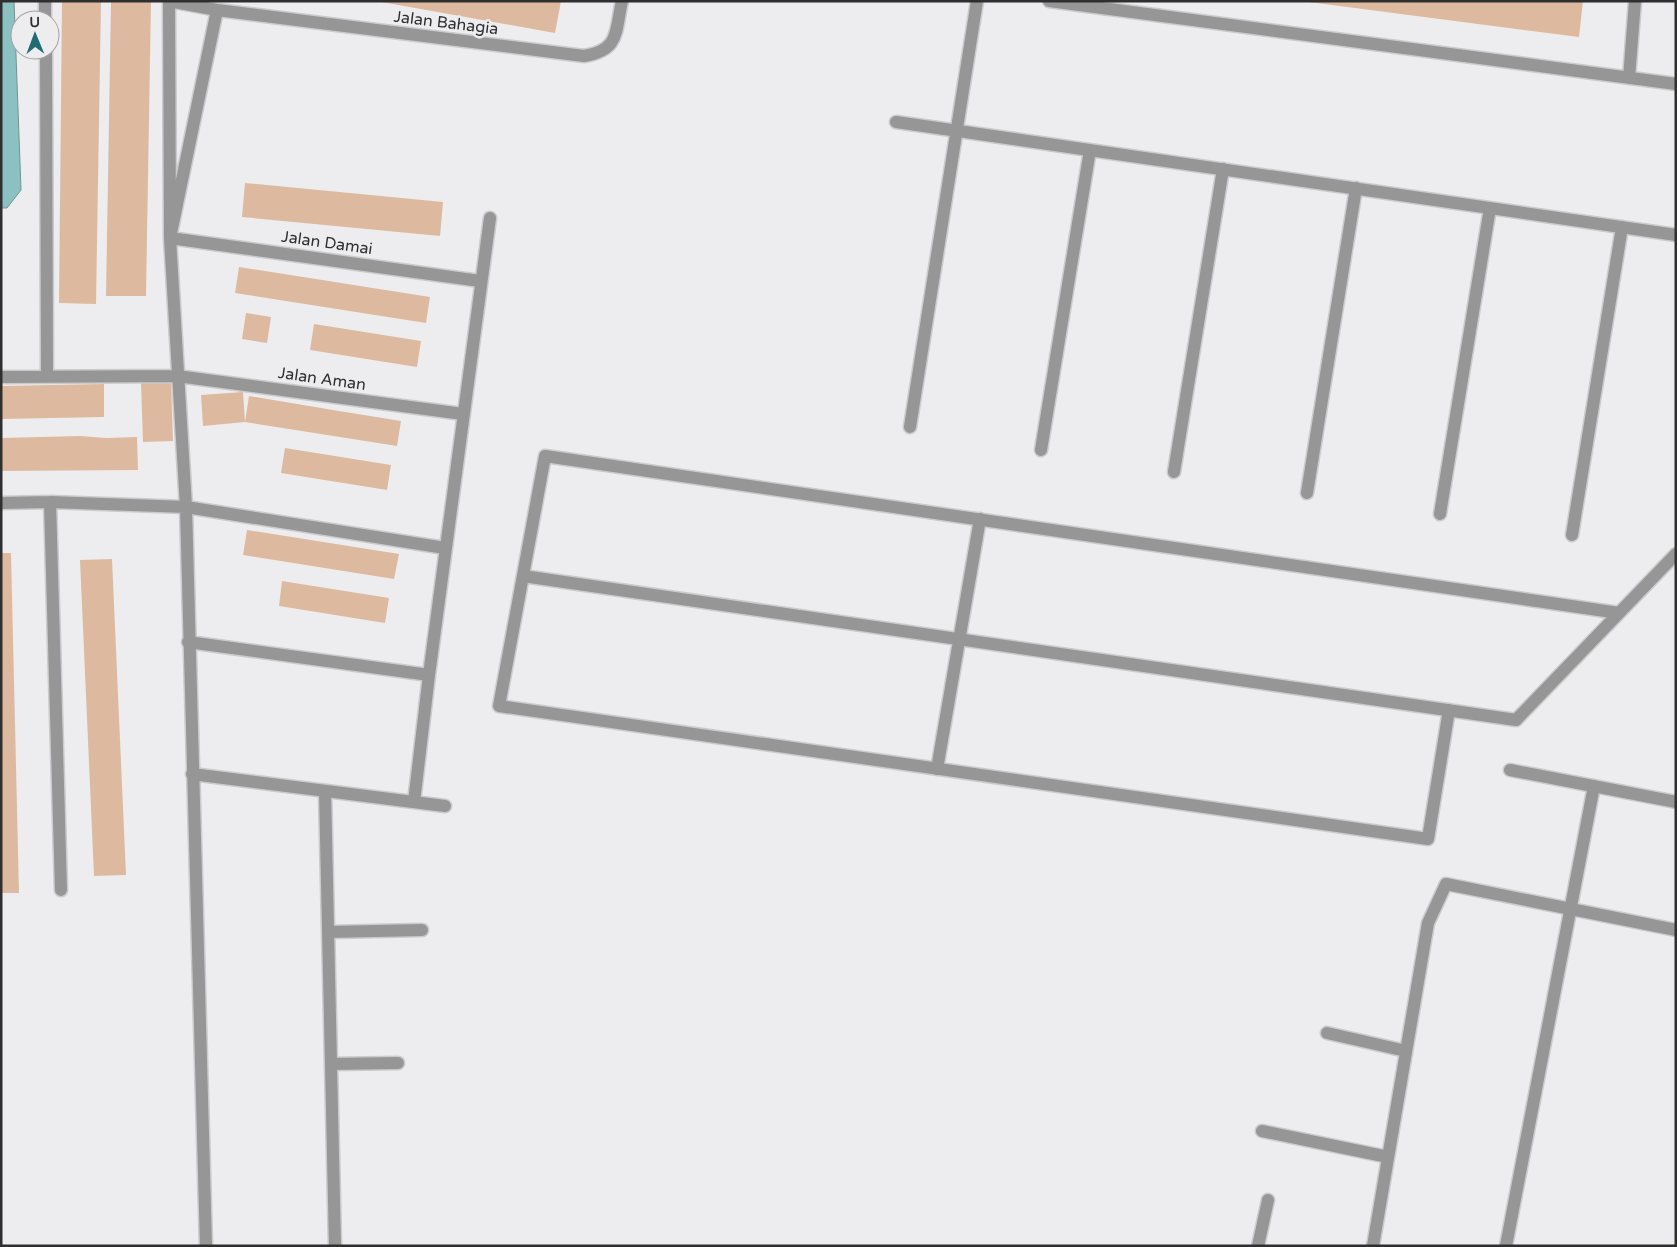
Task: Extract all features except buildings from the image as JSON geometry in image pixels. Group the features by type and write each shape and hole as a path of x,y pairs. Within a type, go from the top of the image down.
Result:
{"street":[{"name":"Jalan Bahagia","path":"169,1 217,10 584,56 600,54 613,44 622,1"},
{"path":"169,1 170,238 186,507 188,642 206,1246"},
{"path":"910,427 977,1"},
{"path":"1049,1 1676,84"},
{"path":"1629,78 1635,1"},
{"path":"170,238 217,10"},
{"path":"46,60 47,376"},
{"path":"896,122 1676,235"},
{"path":"1041,450 1090,150"},
{"path":"1174,472 1223,169"},
{"path":"1307,493 1356,188"},
{"path":"1440,514 1490,208"},
{"path":"414,802 445,548 490,218"},
{"path":"1572,535 1622,227"},
{"name":"Jalan Damai","path":"170,238 480,281"},
{"name":"Jalan Aman","path":"1,377 177,376 463,414"},
{"path":"1449,710 1428,839 500,706 545,456 1619,613"},
{"path":"1,503 50,502 186,507 445,548"},
{"path":"50,502 61,890"},
{"path":"937,768 980,519"},
{"path":"523,576 1516,720 1676,554"},
{"path":"188,642 429,675"},
{"path":"1510,770 1676,802"},
{"path":"192,774 446,806"},
{"path":"1506,1246 1594,786"},
{"path":"325,791 335,1246"},
{"path":"1373,1246 1428,923 1446,884 1676,930"},
{"path":"328,932 422,930"},
{"path":"1327,1032 1406,1051"},
{"path":"331,1064 398,1063"},
{"path":"1262,1131 1388,1157"},
{"path":"1258,1246 1268,1200"}],"water":[{"path":"1,1 14,1 14,10 10,10 10,60 16,60 21,190 7,208 1,208"}]}
